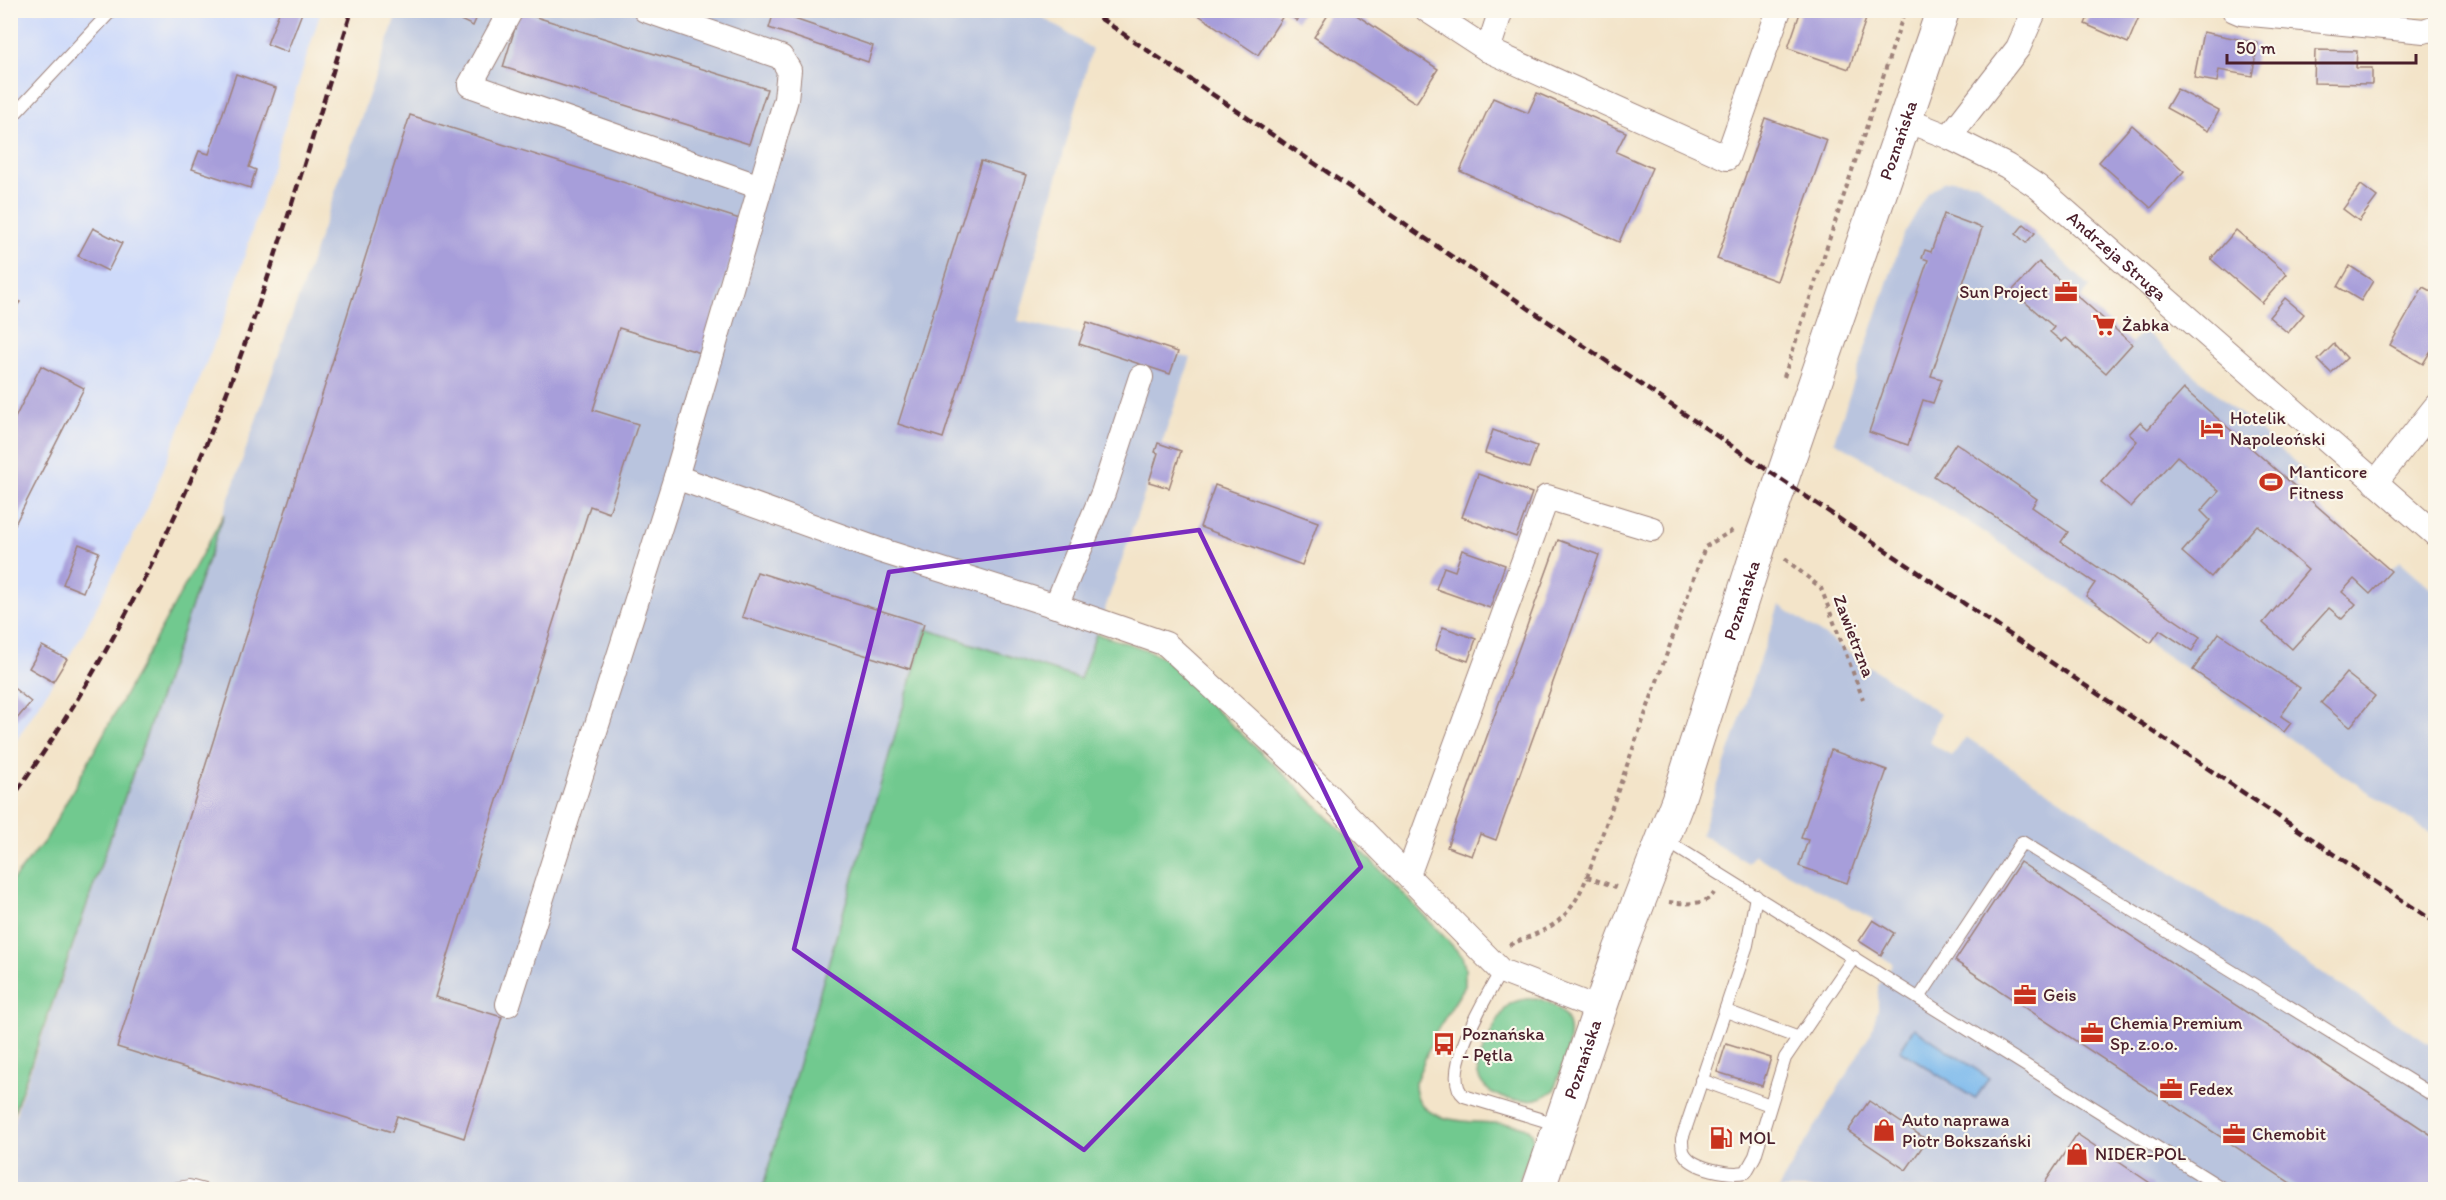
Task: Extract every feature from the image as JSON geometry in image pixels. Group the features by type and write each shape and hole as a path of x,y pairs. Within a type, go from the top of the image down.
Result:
{"main road":[{"name":"Poznańska","path":"1538,1190 1620,950 1664,840 1749,534 1906,120 1943,10"}],"street":[{"path":"511,10 470,85 760,187"},
{"path":"508,1004 676,477 786,99 789,70 781,57 645,10"},
{"path":"1427,10 1488,50 1727,158 1779,10"},
{"path":"1488,50 1501,10"},
{"path":"1949,137 2018,48 2035,10"},
{"path":"2234,10 2241,13 2424,31 2436,27"},
{"name":"Andrzeja Struga","path":"1906,120 1949,137 2003,164 2038,187 2436,535"},
{"path":"1056,606 1103,494 1141,377"},
{"path":"2375,483 2436,406"},
{"path":"676,477 879,550 1056,606 1166,644 1306,773 1501,971 1599,1009"},
{"path":"1408,875 1548,497 1652,529"}],"lane":[{"path":"10,119 112,10"},
{"path":"1664,840 2225,1190"},
{"path":"1919,998 2022,842 2436,1097"},
{"path":"1756,896 1747,945 1682,1139 1682,1148 1690,1160 1711,1170 1738,1174 1746,1172 1755,1156 1785,1058 1854,957"},
{"path":"1501,971 1465,1041 1457,1074 1460,1092 1476,1100 1560,1125"},
{"path":"1726,1011 1799,1038"},
{"path":"1701,1080 1770,1105"},
{"path":"170,1190 189,1186 204,1190"}],"path":[{"path":"1783,379 1905,10"},
{"path":"1587,877 1705,547 1749,534"},
{"name":"Zawietrzna","path":"1749,534 1821,588 1863,699"}],"highlighted area":[{"path":"1199,530 1361,867 1084,1150 794,949 889,572"}],"shaded area":[{"path":"11,11 321,11 228,309 148,507 81,637 11,749"},
{"path":"398,11 1033,11 1092,49 1018,321 1191,358 1081,679 926,629 762,1189 11,1190 11,1133 19,1103"},
{"path":"1953,180 1977,183 2002,203 2090,287 2081,298 2132,343 2143,330 2305,471 2294,485 2390,571 2400,561 2435,592 2435,837 1978,528 1834,441 1903,236 1928,193 1943,182"},
{"path":"1779,605 1940,714 1929,742 1952,756 1966,737 2435,1048 2435,1189 1778,1189 1871,1033 1878,1009 1878,986 1893,964 1859,941 1873,919 1754,855 1748,863 1701,834"}],"green space":[{"path":"224,514 11,1121 11,882 46,839"},
{"path":"926,629 1080,679 1096,634 1146,650 1164,658 1178,669 1217,711 1345,834 1462,956 1465,986 1436,1032 1415,1083 1420,1102 1432,1113 1451,1119 1513,1124 1527,1128 1533,1136 1533,1141 1516,1189 762,1190"},
{"path":"1536,998 1552,1004 1563,1013 1568,1023 1568,1048 1564,1062 1554,1090 1546,1095 1526,1100 1504,1098 1486,1088 1480,1080 1478,1069 1480,1060 1491,1033 1506,1008 1516,1001"}],"water":[{"path":"1914,1028 1989,1078 1975,1099 1900,1050"}],"building":[{"path":"280,10 303,10 287,52 267,44"},
{"path":"452,10 480,10 473,26 450,15"},
{"path":"1191,10 1275,10 1283,16 1258,55"},
{"path":"1283,10 1304,10 1297,21"},
{"path":"1331,10 1349,10 1438,69 1416,103 1314,37"},
{"path":"1801,10 1869,10 1849,69 1788,48"},
{"path":"2091,10 2137,10 2141,12 2128,43 2085,24"},
{"path":"520,12 767,89 749,144 503,67"},
{"path":"774,12 873,46 868,62 769,28"},
{"path":"2203,32 2258,43 2252,76 2219,70 2217,82 2194,78"},
{"path":"2315,50 2357,51 2356,68 2372,68 2372,84 2314,83"},
{"path":"236,74 276,88 249,167 256,170 250,188 192,169 199,151 209,154"},
{"path":"2177,89 2219,111 2208,131 2166,108"},
{"path":"1537,93 1626,132 1616,152 1652,168 1619,242 1460,171 1493,98 1528,113"},
{"path":"410,115 743,220 701,353 619,328 593,410 638,424 609,513 590,506 435,997 502,1017 464,1138 397,1116 392,1132 117,1047"},
{"path":"1765,118 1827,140 1777,281 1717,259"},
{"path":"2132,125 2184,171 2151,208 2099,162"},
{"path":"981,161 1026,175 943,438 898,424"},
{"path":"2361,185 2377,197 2359,221 2343,209"},
{"path":"10,195 17,195 14,218 10,217"},
{"path":"1944,214 1982,228 1931,376 1942,379 1933,403 1923,400 1908,445 1869,432 1928,260 1922,258 1925,250 1931,252"},
{"path":"2024,224 2035,233 2026,243 2016,234"},
{"path":"93,228 122,243 108,271 78,256"},
{"path":"2236,230 2287,274 2262,303 2211,259"},
{"path":"2039,262 2132,344 2106,373 2066,338 2062,342 2050,332 2054,327 2012,291"},
{"path":"2350,266 2373,281 2361,301 2338,287"},
{"path":"2423,287 2436,294 2436,342 2423,364 2390,345"},
{"path":"10,296 20,302 10,315"},
{"path":"2285,298 2304,314 2288,333 2269,317"},
{"path":"1087,322 1178,352 1170,374 1079,344"},
{"path":"2334,344 2347,358 2331,373 2318,360"},
{"path":"41,366 84,388 10,534 10,428"},
{"path":"2184,389 2391,571 2370,594 2354,579 2342,592 2356,604 2342,619 2329,608 2292,649 2263,623 2308,570 2257,525 2211,577 2182,552 2210,520 2201,511 2219,491 2177,456 2131,507 2101,482 2137,441 2129,434 2140,422 2148,429"},
{"path":"1493,430 1537,446 1529,468 1485,453"},
{"path":"1158,443 1181,451 1169,488 1149,482 1158,453 1155,452"},
{"path":"1956,443 2037,499 2032,507 2068,532 2061,542 2200,637 2192,651 2160,630 2151,643 2086,596 2095,583 1934,476"},
{"path":"1478,474 1532,493 1516,537 1462,517"},
{"path":"1215,485 1318,522 1302,565 1200,527"},
{"path":"1558,540 1599,555 1496,840 1480,834 1472,856 1447,847"},
{"path":"79,544 99,552 83,592 63,584"},
{"path":"1462,550 1505,565 1490,608 1436,589 1444,567 1455,571"},
{"path":"757,572 924,624 910,669 742,617"},
{"path":"1443,627 1476,639 1468,661 1435,650"},
{"path":"2219,633 2300,688 2281,716 2291,723 2284,732 2193,670"},
{"path":"42,646 67,659 53,682 29,668"},
{"path":"2346,673 2375,696 2350,727 2321,703"},
{"path":"10,685 31,702 10,727"},
{"path":"1831,750 1887,770 1847,883 1799,866 1808,840 1801,838"},
{"path":"2020,862 2436,1138 2436,1190 2301,1190 1955,961"},
{"path":"1873,920 1894,933 1881,955 1859,941"},
{"path":"1726,1044 1771,1058 1762,1086 1717,1072"},
{"path":"1869,1101 1927,1140 1906,1170 1848,1131"},
{"path":"2077,1134 2153,1185 2150,1190 2040,1190"}],"railway":[{"path":"10,801 72,709 100,661 152,562 199,461 256,312 352,10"},
{"path":"1088,10 2436,923"}],"place":[{"name":"Sun Project","path":"2066,292"},
{"name":"Żabka","path":"2104,325"},
{"name":"Hotelik Napoleoński","path":"2212,428"},
{"name":"Manticore Fitness","path":"2271,482"},
{"name":"Geis","path":"2025,995"},
{"name":"Chemia Premium Sp. z.o.o.","path":"2092,1033"},
{"name":"Poznańska - Pętla","path":"1444,1044"},
{"name":"Fedex","path":"2171,1089"},
{"name":"Auto naprawa Piotr Bokszański","path":"1884,1130"},
{"name":"Chemobit","path":"2234,1134"},
{"name":"MOL","path":"1721,1138"},
{"name":"NIDER-POL","path":"2077,1154"}]}
